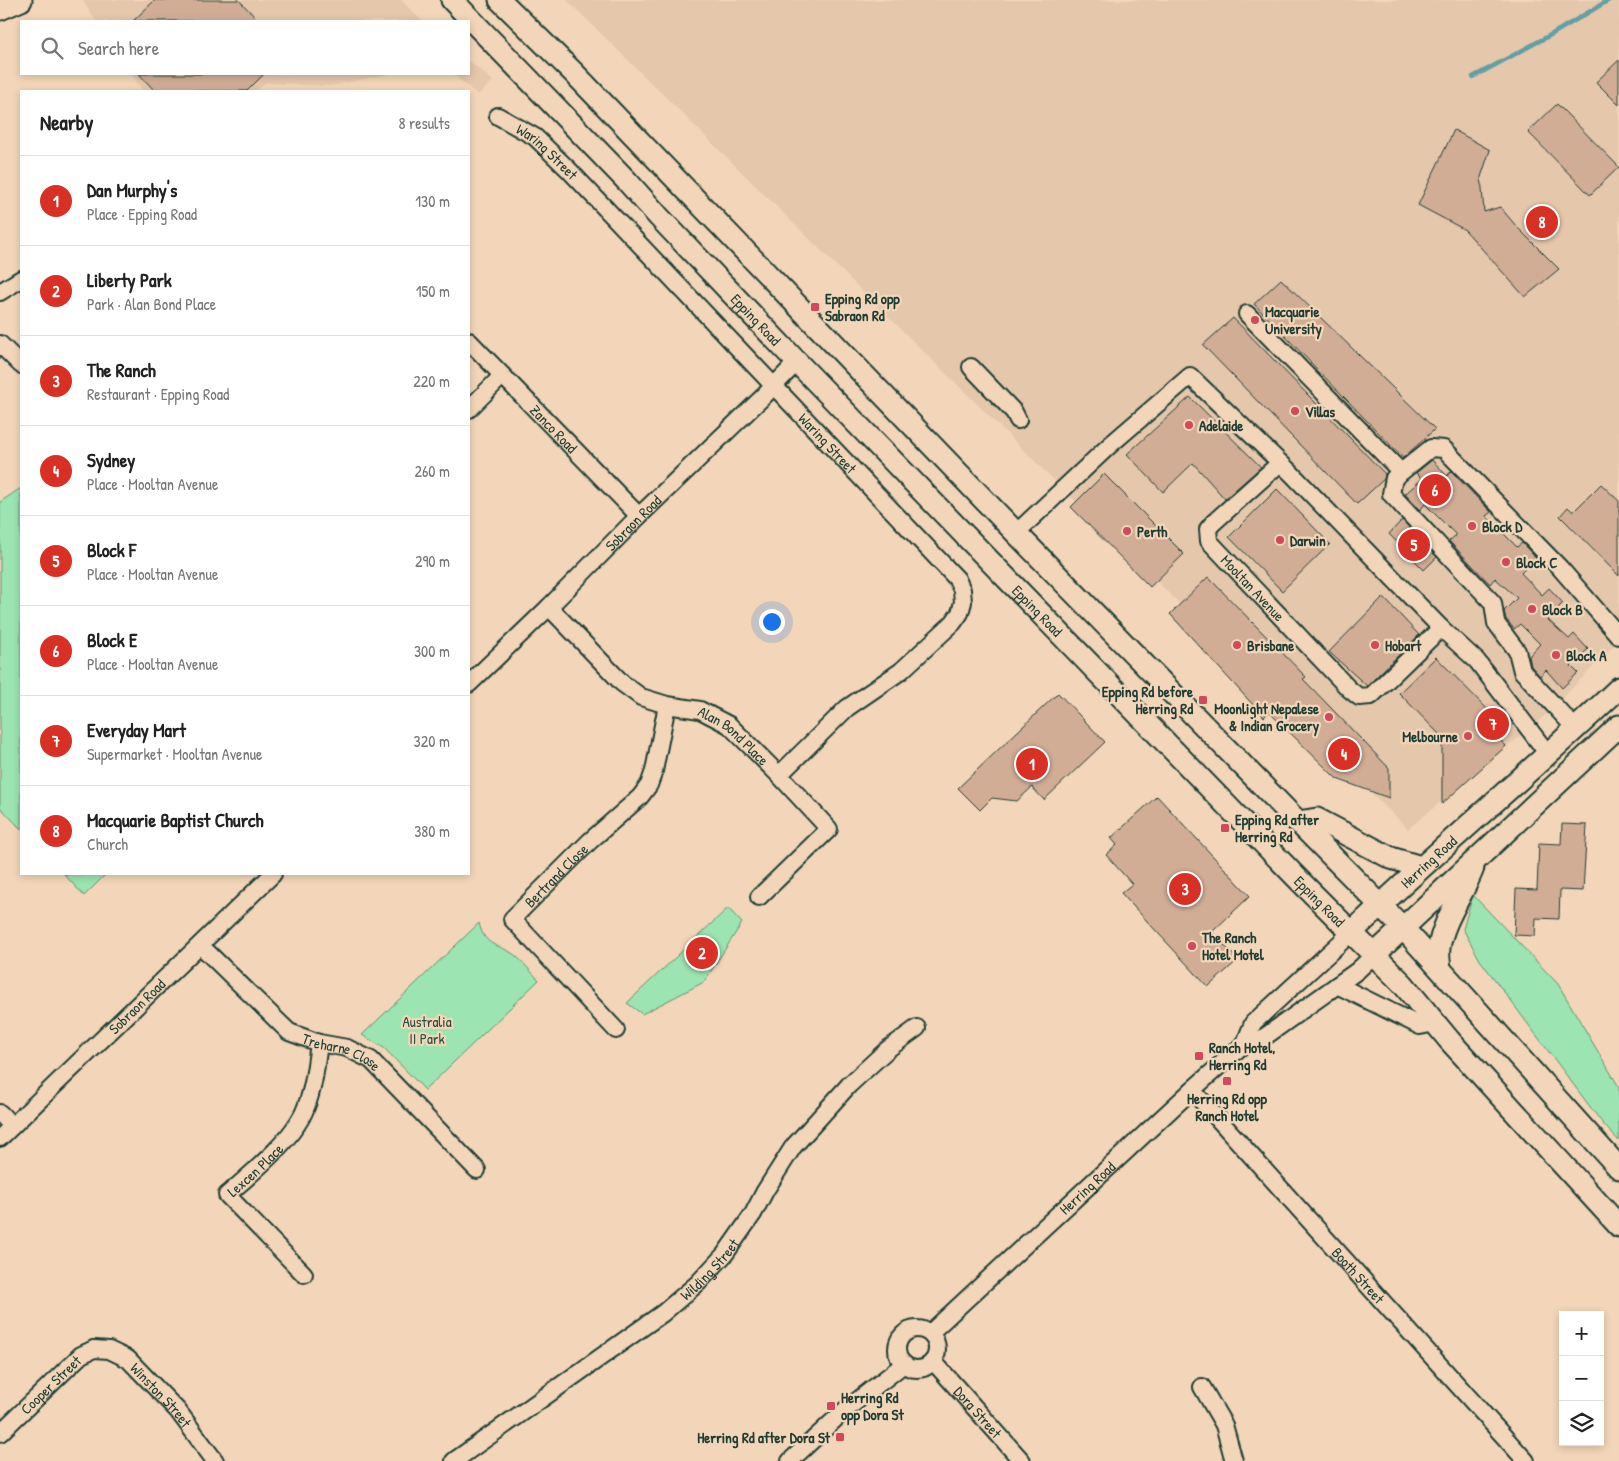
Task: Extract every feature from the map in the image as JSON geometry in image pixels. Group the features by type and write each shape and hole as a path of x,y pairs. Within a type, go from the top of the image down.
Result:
{"main road":[{"path":"0,9 21,0"},
{"name":"Epping Road","path":"452,0 627,181 797,362 1285,866 1403,984 1435,1023 1619,1226"},
{"path":"500,0 574,73 1016,533 1381,905 1619,1168"},
{"name":"Herring Road","path":"1352,932 1619,688"},
{"name":"Herring Road","path":"1374,956 1619,726"},
{"path":"1298,822 1316,819 1391,858 1421,867"},
{"path":"1440,968 1438,950 1444,930 1468,882 1476,861"}],"street":[{"name":"Waring Street","path":"498,116 535,137 569,170 957,580 962,590 963,602 960,613 953,623 901,671 847,708 779,775"},
{"path":"0,292 20,280"},
{"path":"1247,314 1400,471"},
{"name":"Zanco Road","path":"470,342 639,516"},
{"path":"0,344 20,364"},
{"name":"Sobraon Road","path":"470,683 797,362"},
{"path":"971,368 1014,412 1018,420"},
{"path":"470,408 502,376"},
{"path":"1016,533 1110,445 1190,376 1298,480 1441,628 1477,661 1548,754"},
{"path":"1576,729 1522,671 1518,651 1496,623 1493,603 1391,494 1394,478 1400,471 1431,448 1444,449 1560,568 1619,636"},
{"name":"Mooltan Avenue","path":"1280,463 1212,524 1208,529 1208,541 1349,689 1359,697 1371,696 1441,628"},
{"name":"Alan Bond Place","path":"549,607 622,684 640,697 667,705 700,710 728,725 779,775 829,829 759,897"},
{"name":"Bertrand Close","path":"616,1030 512,919 590,841 640,797 649,785 654,771 667,705"},
{"name":"Sobraon Road","path":"0,1138 272,875"},
{"name":"Herring Road","path":"1245,1043 1253,1023 1352,932"},
{"name":"Treharne Close","path":"200,945 289,1032 319,1043 347,1048 371,1060 476,1170"},
{"name":"Herring Road","path":"930,1333 1245,1043 1263,1038 1357,971 1374,956"},
{"path":"1337,985 1370,999 1420,1026 1435,1023"},
{"name":"Wilding Street","path":"454,1461 663,1313 698,1283 725,1254 793,1147 850,1085 888,1049 917,1028"},
{"name":"Lexcen Place","path":"304,1274 227,1195 294,1130 306,1108 319,1043"},
{"name":"Booth Street","path":"1192,1090 1518,1458"},
{"path":"0,1113 12,1126"},
{"path":"910,1330 924,1330 930,1333 937,1343 938,1350 933,1361 922,1368 909,1367 904,1364 897,1352 900,1338 910,1330"},
{"name":"Cooper Street","path":"0,1433 93,1343"},
{"name":"Winston Street","path":"93,1343 128,1359 178,1411 214,1461"},
{"name":"Dora Street","path":"933,1361 1022,1461"},
{"path":"790,1461 844,1411 904,1364"},
{"path":"1202,1387 1224,1425 1234,1461"}],"shaded area":[{"path":"82,0 401,0 421,20 95,20"},
{"name":"Macquarie University","path":"567,0 1619,0 1619,640 1548,713 1408,829"},
{"path":"470,62 493,81 478,95 454,75 470,75"},
{"path":"132,75 384,75 330,86 265,83 257,90 142,90"}],"green space":[{"path":"20,489 20,828 0,807 0,502"},
{"path":"65,875 105,875 84,896"},
{"path":"1473,895 1558,984 1619,1087 1619,1141 1603,1124 1480,960 1463,929"},
{"path":"728,908 742,923 704,982 642,1014 627,1003"},
{"name":"Australia II Park","path":"479,923 485,937 489,941 516,956 539,980 425,1090 384,1048 362,1035"}],"building":[{"path":"155,0 239,0 258,20 134,20"},
{"path":"1619,60 1619,105 1596,82"},
{"path":"140,75 263,75 248,90 154,90"},
{"path":"1557,104 1619,167 1590,195 1528,132"},
{"path":"1454,130 1490,150 1481,177 1484,212 1500,207 1559,269 1525,297 1465,230 1418,205"},
{"name":"Villas","path":"1281,279 1435,429 1403,458 1254,304"},
{"name":"Villas","path":"1233,318 1385,474 1384,479 1357,504 1203,345"},
{"name":"Adelaide","path":"1190,397 1261,467 1225,499 1193,463 1163,492 1127,454"},
{"path":"1432,460 1447,476 1451,471 1491,512 1486,516 1517,547 1522,543 1536,558 1521,573 1542,595 1549,588 1563,603 1547,619 1569,639 1574,634 1588,649 1571,666 1578,673 1562,688 1546,670 1540,676 1531,666 1529,656 1540,644 1520,624 1514,629 1506,619 1504,611 1517,598 1495,578 1490,584 1449,541 1456,535 1425,504 1420,510 1405,494 1422,479 1416,473"},
{"name":"Perth","path":"1104,474 1184,554 1150,587 1071,507"},
{"path":"1601,484 1619,501 1619,576 1560,516 1568,507 1573,512"},
{"name":"Darwin","path":"1277,489 1330,544 1282,591 1229,537"},
{"path":"1402,520 1437,557 1424,570 1389,534"},
{"path":"1208,577 1306,677 1303,679 1389,768 1389,798 1337,779 1269,712 1264,717 1170,614"},
{"name":"Hobart","path":"1383,597 1419,635 1367,686 1329,652"},
{"name":"Melbourne","path":"1436,657 1496,718 1487,726 1506,746 1442,804 1442,737 1399,693"},
{"path":"1058,693 1105,742 1044,800 1032,787 1017,801 992,798 980,810 958,788"},
{"path":"1157,796 1250,896 1212,932 1238,960 1208,987 1121,893 1132,884 1106,855 1117,845 1111,838"},
{"path":"1562,824 1587,825 1583,891 1560,890 1559,919 1536,918 1535,936 1514,935 1516,889 1537,890 1539,843 1561,844"}],"waterway":[{"path":"1473,77 1554,33 1609,0"}],"place":[{"name":"Macquarie Baptist Church","path":"1542,222"},
{"name":"Epping Rd opp Sabraon Rd","path":"815,307"},
{"name":"Macquarie University","path":"1255,320"},
{"name":"Villas","path":"1295,411"},
{"name":"Adelaide","path":"1189,425"},
{"name":"Block E","path":"1435,490"},
{"name":"Block D","path":"1472,526"},
{"name":"Perth","path":"1127,531"},
{"name":"Darwin","path":"1280,540"},
{"name":"Block F","path":"1414,545"},
{"name":"Block C","path":"1506,562"},
{"name":"Block B","path":"1532,609"},
{"name":"Brisbane","path":"1237,645"},
{"name":"Hobart","path":"1375,645"},
{"name":"Block A","path":"1556,655"},
{"name":"Epping Rd before Herring Rd","path":"1203,700"},
{"name":"Moonlight Nepalese & Indian Grocery","path":"1329,717"},
{"name":"Everyday Mart","path":"1493,724"},
{"name":"Melbourne","path":"1468,736"},
{"name":"Sydney","path":"1344,754"},
{"name":"Dan Murphy's","path":"1032,764"},
{"name":"Epping Rd after Herring Rd","path":"1225,828"},
{"name":"The Ranch","path":"1185,889"},
{"name":"The Ranch Hotel Motel","path":"1192,946"},
{"name":"Liberty Park","path":"702,953"},
{"name":"Ranch Hotel, Herring Rd","path":"1199,1056"},
{"name":"Herring Rd opp Ranch Hotel","path":"1227,1081"},
{"name":"Herring Rd opp Dora St","path":"831,1406"},
{"name":"Herring Rd after Dora St","path":"840,1437"}]}
